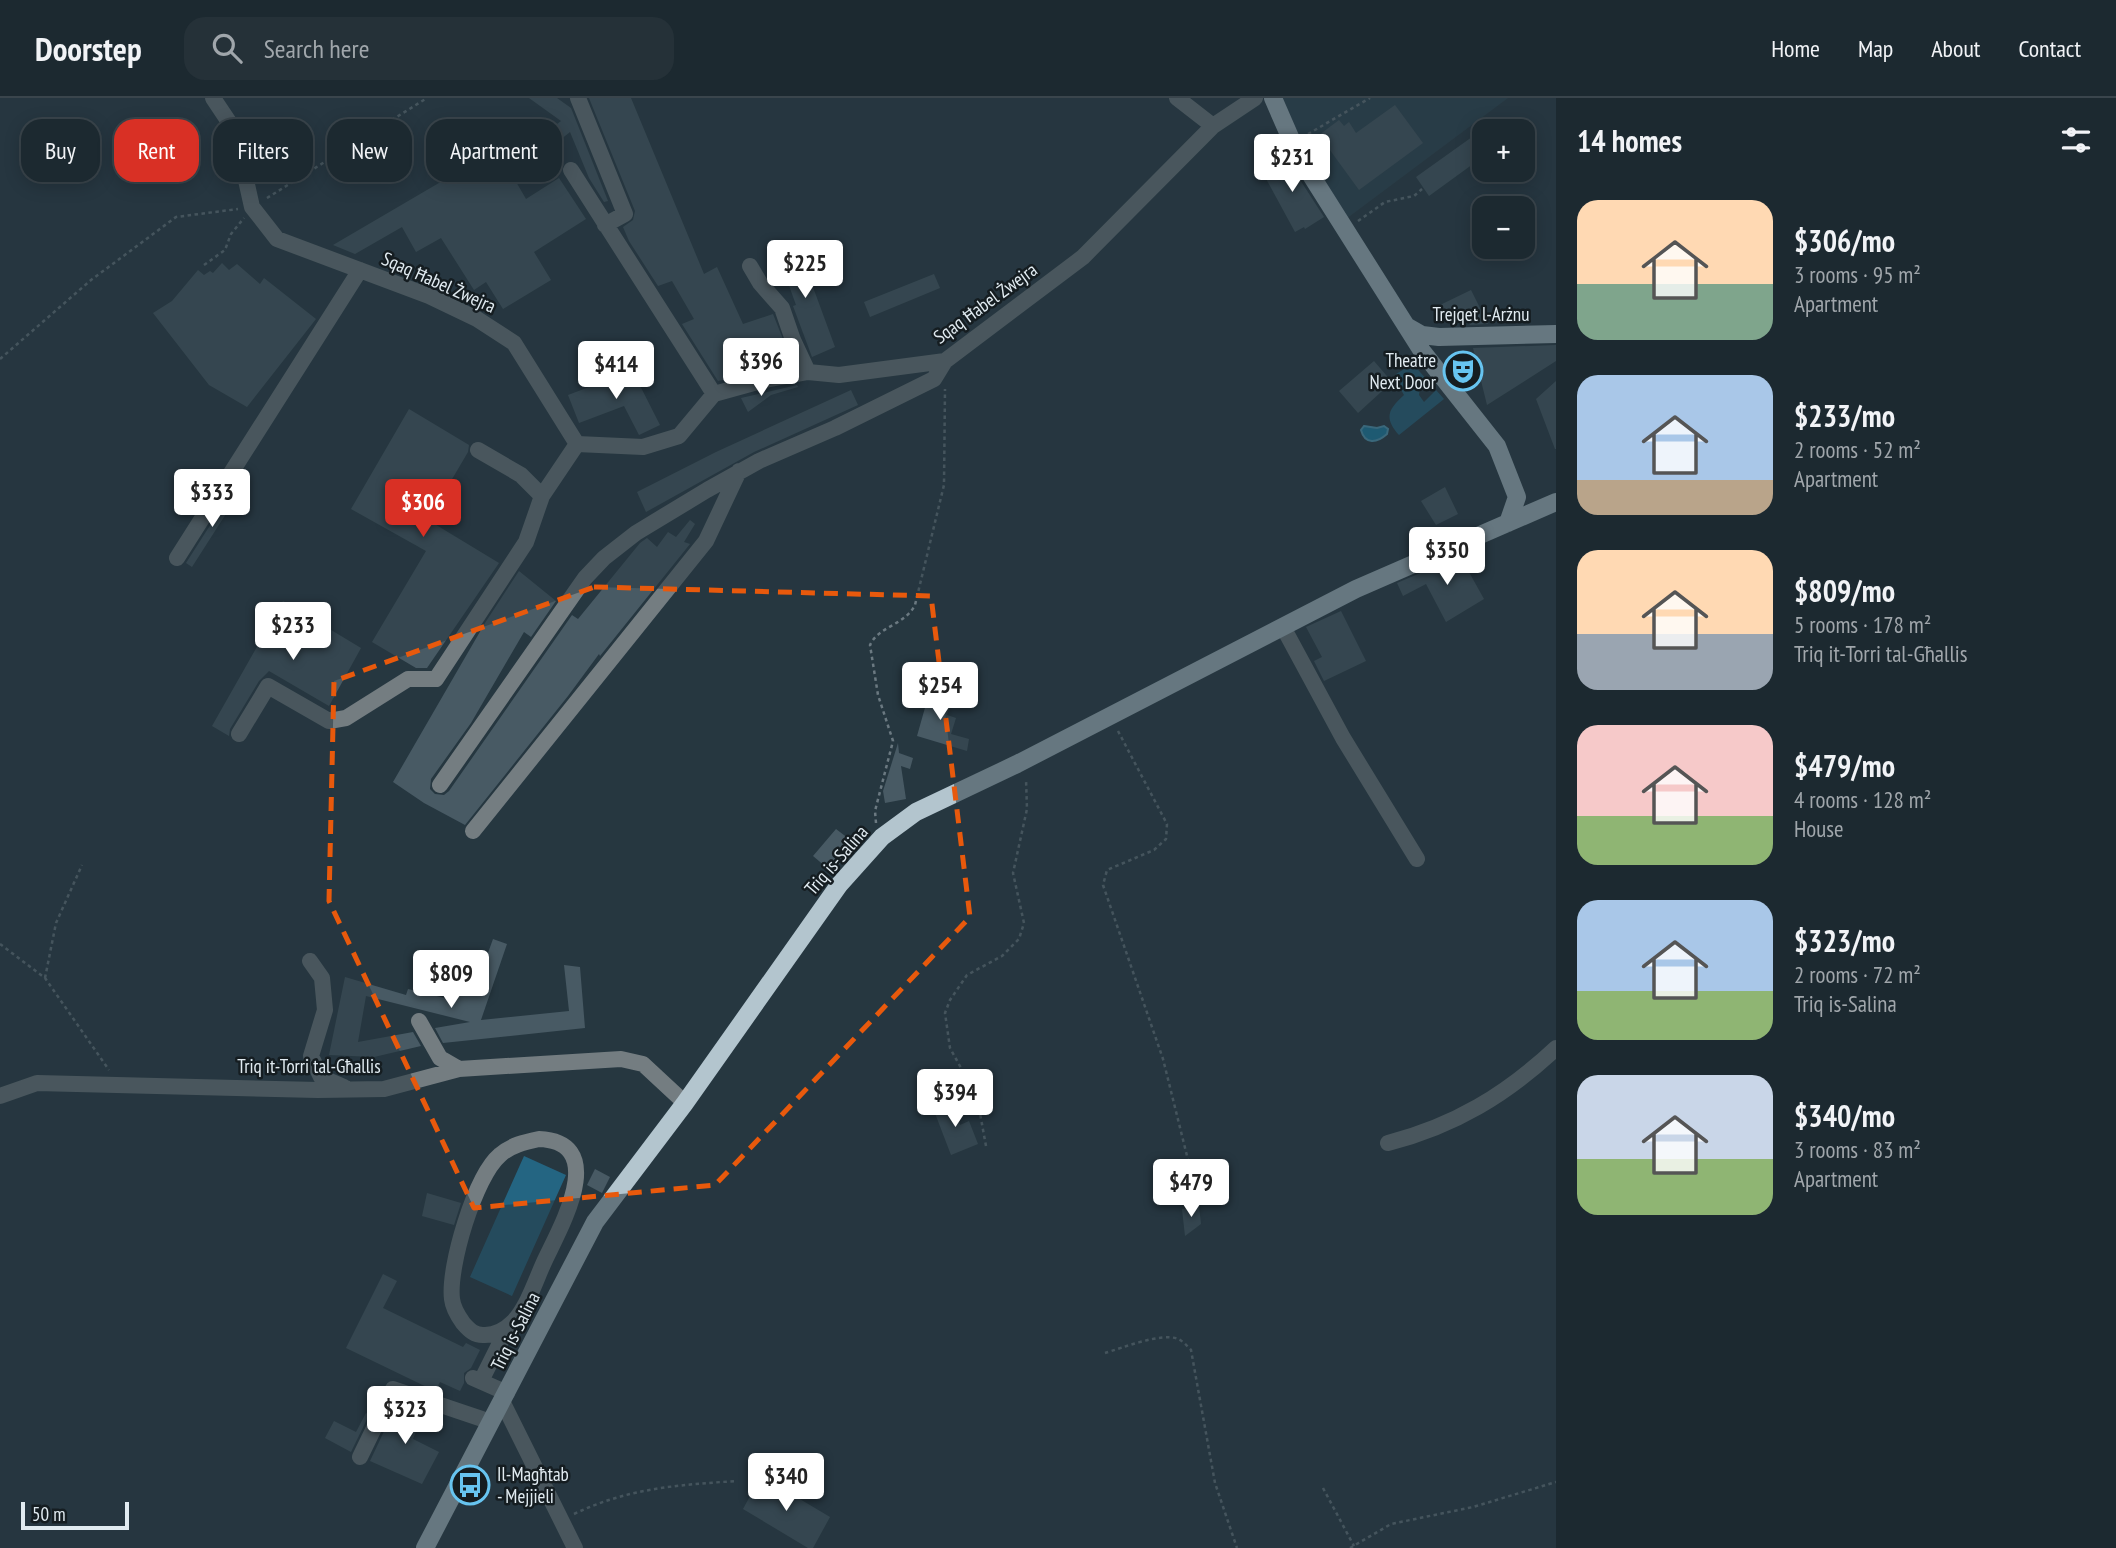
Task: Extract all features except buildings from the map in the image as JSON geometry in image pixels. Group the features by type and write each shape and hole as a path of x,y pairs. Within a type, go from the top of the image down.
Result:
{"main road":[{"path":"1273,98 1293,143 1422,351 1497,446 1517,497 1508,523"},
{"name":"Trejqet l-Arżnu","path":"1408,327 1422,335 1439,337 1556,334"},
{"path":"1517,497 1550,504"},
{"name":"Triq is-Salina","path":"425,1548 595,1222 685,1103 839,885 882,837 916,812 1017,764 1356,589 1550,504"}],"street":[{"path":"213,98 235,131 252,207"},
{"path":"578,98 625,214 605,225"},
{"path":"1177,98 1213,126"},
{"name":"Sqaq Ħabel Żwejra","path":"714,394 808,372 839,375 945,361 1083,257 1213,126 1255,98"},
{"path":"239,734 268,686 329,721 346,718 408,679 436,679 526,542 542,496 577,444 643,447 679,436 714,394 571,170"},
{"name":"Sqaq Ħabel Żwejra","path":"252,207 277,239 429,296 477,319 514,343 577,444"},
{"path":"750,266 760,283 782,308 808,372"},
{"path":"177,558 360,270"},
{"path":"440,785 594,568 636,533 739,471 934,379 945,361"},
{"path":"478,450 521,475 542,496"},
{"path":"473,831 706,541 739,471"},
{"path":"1283,627 1343,738 1417,859"},
{"path":"310,961 322,978 325,1010 311,1056 321,1077 349,1089"},
{"path":"419,1021 440,1058 459,1069"},
{"path":"1388,1143 1436,1129 1490,1100 1556,1048"},
{"name":"Triq it-Torri tal-Għallis","path":"0,1096 37,1083 384,1089 459,1069 621,1059 643,1064 685,1103"},
{"path":"508,1326 495,1334 482,1335 474,1334 467,1327 455,1311 452,1299 453,1267 477,1191 488,1168 516,1144 548,1139 562,1145 571,1156 576,1172 576,1190 519,1314 508,1326 477,1380 505,1397 575,1548"},
{"path":"360,1457 393,1389 491,1422"}],"path":[{"path":"204,265 225,250 231,234 252,207 427,98"},
{"path":"1293,143 1370,98"},
{"path":"1346,228 1385,202 1414,196 1422,190"},
{"path":"0,359 91,280 176,217 252,207"},
{"path":"882,837 876,827 875,811 893,741 878,695 870,645 873,638 907,618 915,605 944,485 945,361"},
{"path":"1110,716 1167,824 1166,839 1160,845 1107,870 1103,885 1163,1059 1191,1168"},
{"path":"986,1146 977,1097 950,1048 945,1013 950,1000 967,975 1002,956 1019,939 1024,923 1013,873 1027,808 1026,779 1017,764"},
{"path":"46,978 56,923 82,865"},
{"path":"0,944 46,978 120,1084"},
{"path":"1105,1353 1137,1343 1171,1337 1179,1339 1191,1350 1215,1483 1237,1548"},
{"path":"562,1520 595,1504 655,1487 736,1481"},
{"path":"1324,1488 1352,1547 1391,1524 1473,1507 1556,1482"}],"highlighted area":[{"path":"594,587 931,596 970,917 715,1185 474,1208 329,901 334,681"}],"shaded area":[{"path":"1273,98 1508,98 1480,119 1472,119 1472,125 1342,222"},
{"path":"1413,364 1427,380 1420,388 1419,395 1424,402 1436,390 1444,399 1399,435 1391,423 1390,414 1404,395 1395,379 1396,374"},
{"path":"1364,426 1384,426 1388,429 1387,434 1375,441 1368,440 1361,430"},
{"path":"524,1156 566,1175 512,1296 470,1277"}],"place":[{"name":"Theatre Next Door","path":"1463,371"},
{"name":"Il-Magħtab - Mejjieli","path":"470,1485"}]}
